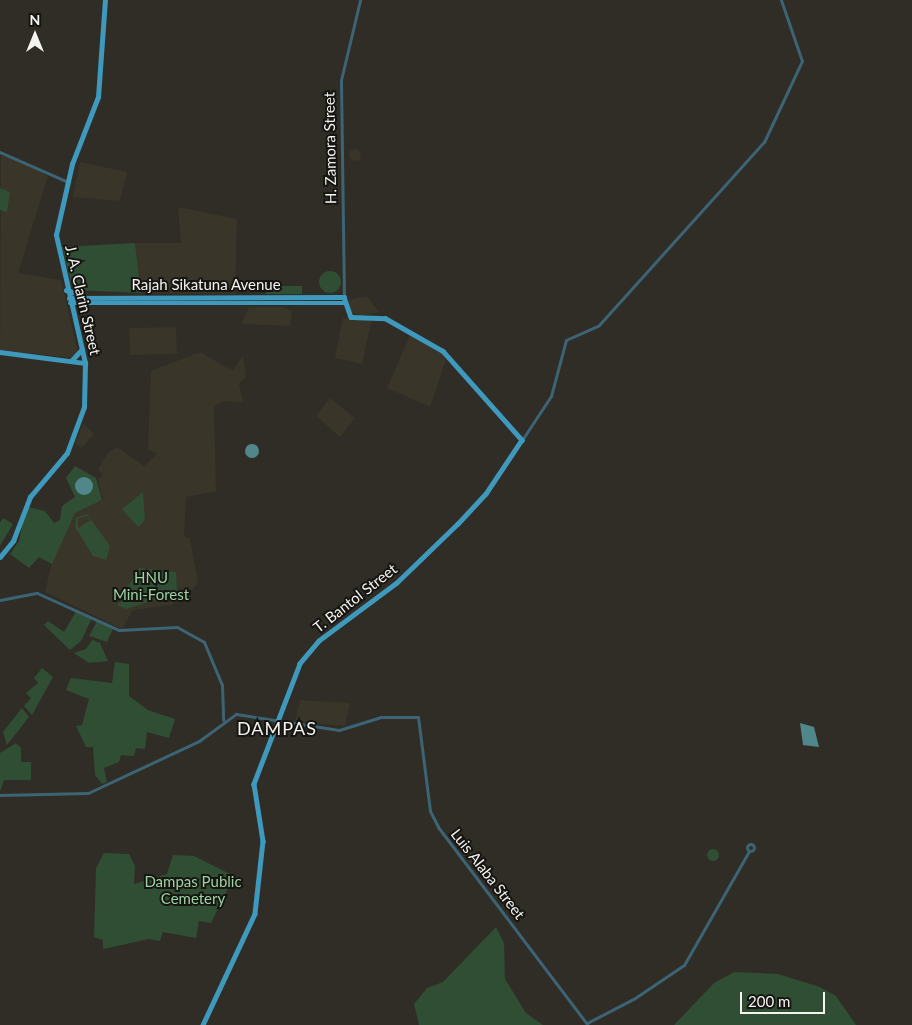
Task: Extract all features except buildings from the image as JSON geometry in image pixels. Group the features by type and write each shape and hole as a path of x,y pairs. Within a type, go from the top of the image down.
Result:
{"main road":[{"name":"J. A. Clarin Street","path":"0,557 13,541 30,497 73,441 85,400 85,363 66,290 56,241 68,182 98,97 105,0"},
{"path":"66,290 89,298"},
{"name":"Rajah Sikatuna Avenue","path":"69,300 89,298 139,300 344,300"},
{"path":"69,300 139,300"},
{"path":"344,300 351,316 385,318 443,350 522,440"},
{"path":"71,361 82,349"},
{"path":"0,352 85,363"},
{"name":"T. Bantol Street","path":"203,1025 255,914 264,851 254,784 278,719 309,651 397,583 458,524 486,494 522,440"}],"street":[{"name":"H. Zamora Street","path":"344,300 341,80 360,0"},
{"path":"522,440 552,396 566,340 599,325 764,142 802,62 781,0"},
{"path":"0,152 68,182"},
{"path":"0,600 37,593 119,630 177,627 204,642 222,685 223,721"},
{"path":"0,795 87,794 199,741 223,721 236,714 278,719"},
{"name":"Luis Alaba Street","path":"278,719 339,730 381,717 418,716 430,811 438,827 588,1024"},
{"path":"588,1024 636,998 684,965 750,851"}],"shaded area":[{"path":"355,149 361,155 355,161 349,155"},
{"path":"1,153 48,176 18,273 61,280 78,352 73,358 0,350"},
{"path":"80,162 127,172 120,201 73,197"},
{"path":"178,207 237,219 235,294 141,293 135,243 181,243"},
{"path":"367,296 379,312 360,316 348,311 347,300"},
{"path":"249,307 283,307 292,311 290,326 241,324"},
{"path":"343,317 353,321 372,318 362,364 335,358"},
{"path":"176,327 177,354 130,355 129,328"},
{"path":"410,335 441,352 446,360 430,407 387,388"},
{"path":"200,352 233,371 243,355 246,376 239,384 243,402 223,401 214,406 216,491 186,497 184,536 190,539 198,583 183,599 171,605 133,610 122,629 45,592 57,541 73,511 103,500 98,478 103,476 98,469 108,453 117,447 144,466 157,454 148,449 151,371"},
{"path":"330,398 355,418 340,437 316,416"},
{"path":"83,423 94,434 82,448 75,444"},
{"path":"300,700 350,703 345,726 295,721"},
{"path":"460,851 473,851 481,861 473,867"}],"green space":[{"path":"0,188 10,192 7,212 0,210"},
{"path":"135,243 141,293 73,290 62,247"},
{"path":"330,271 338,274 341,282 338,290 330,293 322,290 319,282 322,274"},
{"path":"269,286 302,286 302,294 266,294"},
{"path":"75,466 96,478 102,500 75,513 52,564 39,557 29,568 10,554 19,541 25,512 28,507 45,511 54,523 60,520 62,506 75,497 66,478"},
{"path":"143,492 145,520 138,527 122,509"},
{"path":"87,514 110,546 106,560 93,556 75,527 76,518","holes":["87,516 91,520 78,528 78,519"]},
{"path":"3,518 13,524 0,546 0,523"},
{"name":"HNU Mini-Forest","path":"139,568 176,572 177,593 126,609 117,605"},
{"path":"77,610 92,618 81,641 70,650 44,625 48,621 64,632"},
{"path":"97,621 113,629 107,642 89,636"},
{"path":"92,640 100,643 108,661 89,663 74,653 86,649"},
{"path":"115,662 129,664 129,696 148,710 175,719 169,738 147,732 145,749 136,748 134,756 121,755 119,762 104,768 107,782 102,784 95,775 93,747 86,747 76,726 82,725 89,699 66,690 71,678 112,683"},
{"path":"42,668 53,677 32,715 24,706 31,698 26,693 38,683 34,678"},
{"path":"22,708 29,717 7,745 3,732"},
{"path":"16,743 21,748 21,762 31,762 31,780 4,780 0,792 0,753"},
{"path":"711,849 715,849 719,855 715,861 711,861 707,857 707,853"},
{"name":"Dampas Public Cemetery","path":"104,853 129,854 135,866 134,884 167,874 173,855 194,856 234,876 211,923 199,921 196,938 163,932 160,941 149,939 103,949 103,940 94,937 96,868"},
{"path":"496,927 504,943 505,979 526,1013 543,1025 419,1025 414,1004 427,988 443,982"},
{"path":"734,972 778,974 820,987 836,996 856,1025 674,1025 714,983"}],"water":[{"path":"249,444 255,444 259,451 255,458 249,458 245,454 245,448"},
{"path":"80,477 88,477 93,482 91,493 80,495 75,490 75,482"},
{"path":"800,723 814,727 819,747 803,745"}],"district":[{"name":"DAMPAS","path":"277,728"}]}
